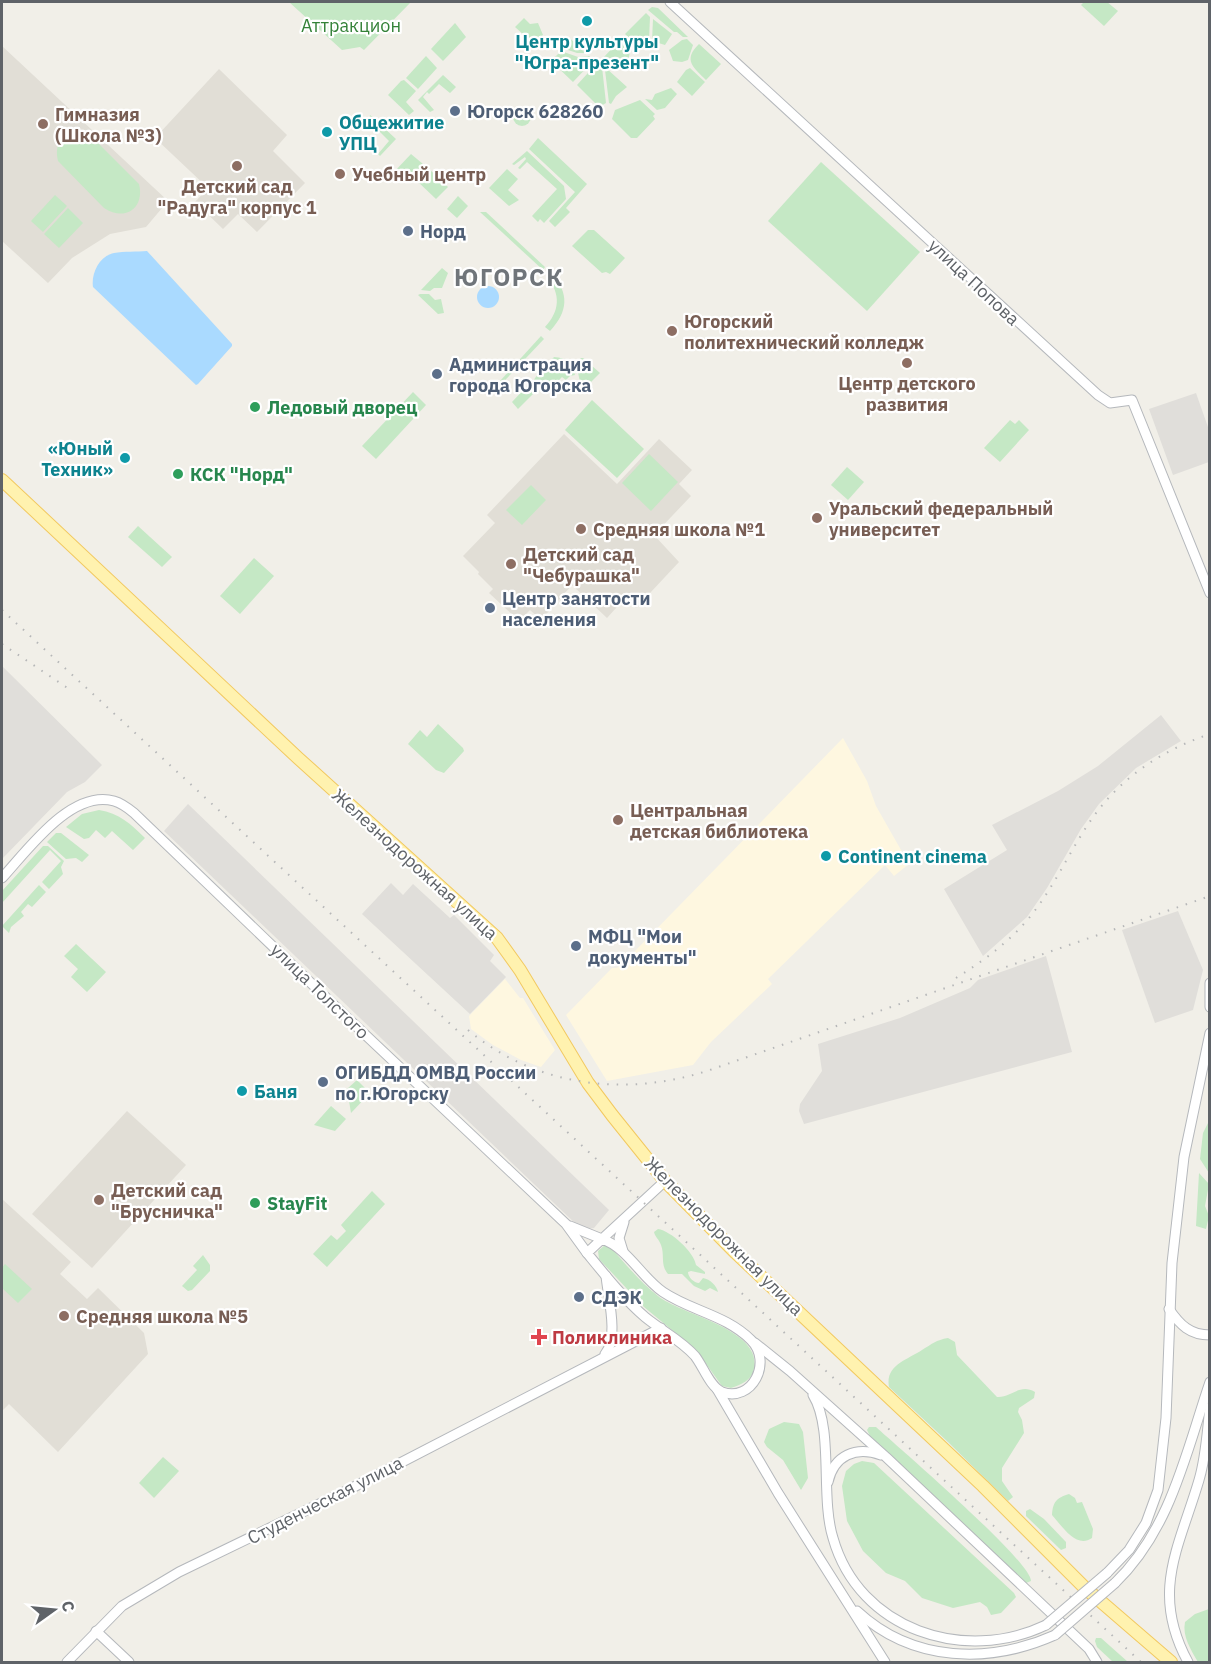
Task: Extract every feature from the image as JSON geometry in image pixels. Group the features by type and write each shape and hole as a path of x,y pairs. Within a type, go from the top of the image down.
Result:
{"main road":[{"name":"Железнодорожная улица","path":"2,480 298,758 497,938 513,958 593,1090 665,1180 736,1253 983,1486 1084,1587 1171,1662"}],"street":[{"name":"улица Попова","path":"670,2 1098,395 1110,403 1132,399 1209,593"},
{"name":"улица Толстого","path":"2,878 61,817 80,805 97,800 116,801 134,813 566,1224"},
{"path":"1209,983 1209,1007"},
{"path":"806,1386 816,1398 823,1421 826,1500 833,1539 849,1575 877,1609 907,1631 935,1643 981,1648 1015,1642 1046,1625 1107,1573 1128,1550 1146,1522 1158,1490 1166,1418 1169,1309 1184,1157 1209,1033"},
{"path":"587,1253 665,1180"},
{"path":"625,1255 620,1244 620,1232 628,1215"},
{"path":"566,1224 611,1243 659,1290 720,1318 752,1340 886,1457 1089,1649 1097,1662"},
{"path":"566,1224 606,1276 646,1318 688,1348 717,1389 885,1662"},
{"path":"598,1360 609,1349 613,1335 606,1276"},
{"path":"1169,1309 1186,1329 1201,1335 1209,1335"},
{"name":"Студенческая улица","path":"68,1662 122,1606 179,1572 348,1490 662,1328"},
{"path":"717,1389 727,1393 737,1392 748,1387 757,1378 761,1361 752,1340"},
{"path":"842,1594 857,1611 884,1634 910,1648 943,1658 978,1660 1002,1658 1037,1646 1055,1635 1115,1582 1137,1558 1162,1519 1173,1494 1209,1382"},
{"path":"1188,1662 1173,1624 1170,1581 1179,1537 1199,1479 1205,1453 1209,1407"},
{"path":"826,1500 833,1468 845,1455 868,1451 886,1457"},
{"path":"96,1631 129,1662"},
{"path":"932,1661 943,1658"}],"shaded area":[{"name":"Гимназия (Школа №3)","path":"2,46 168,201 146,227 110,234 72,258 48,283 2,241"},
{"name":"Детский сад \"Радуга\" корпус 1","path":"219,69 287,135 273,151 305,183 257,232 238,214 223,229 195,202 208,188 155,138"},
{"path":"1196,393 1209,430 1209,462 1173,475 1149,409"},
{"name":"Средняя школа №1","path":"564,434 617,484 659,439 692,470 679,484 691,496 654,535 679,562 636,608 625,598 607,618 572,585 541,620 530,610 519,621 489,593 493,589 463,556 495,523 487,515"},
{"path":"2,666 102,765 85,782 67,792 2,859"},
{"path":"1161,715 1181,741 1136,768 1099,804 1027,917 983,956 944,889 1007,850 992,825 1058,791 1098,766"},
{"path":"843,738 867,781 876,806 909,864 894,876 885,865 768,979 772,984 711,1042 693,1065 607,1081 566,1015 612,968 617,968 633,953"},
{"path":"188,804 609,1210 594,1228 587,1229 578,1226 164,831"},
{"path":"391,883 403,895 413,884 450,918 454,915 494,955 490,961 506,977 470,1014 362,914"},
{"path":"1178,911 1203,970 1193,1010 1155,1023 1122,930"},
{"path":"1046,956 1072,1052 804,1124 799,1111 800,1104 822,1071 818,1044 900,1018 970,988 978,980"},
{"path":"505,979 520,998 523,998 555,1050 541,1067 521,1060 493,1045 471,1029 469,1016"},
{"name":"Детский сад \"Брусничка\"","path":"127,1111 186,1165 92,1268 32,1214"},
{"name":"Средняя школа №5","path":"2,1199 71,1262 60,1274 87,1299 98,1288 144,1333 148,1354 58,1452 9,1404 2,1411"}],"green space":[{"name":"Аттракцион","path":"289,2 411,2 364,50 360,47 342,50"},
{"path":"1084,2 1107,2 1118,11 1104,26 1081,5"},
{"path":"652,7 658,8 688,37 674,32 648,10"},
{"path":"646,13 650,17 649,40 637,45 625,34"},
{"path":"524,18 530,24 538,23 543,35 534,44 515,27"},
{"path":"653,19 672,34 665,45 652,41"},
{"path":"455,23 466,37 443,61 431,49"},
{"path":"561,36 567,36 587,53 577,53 562,48"},
{"path":"687,39 693,45 688,60 673,61 669,50"},
{"path":"619,41 630,52 627,65 611,66 603,58"},
{"path":"699,44 721,64 706,80 694,68 691,59 691,55"},
{"path":"561,51 578,57 589,56 594,60 573,82 551,61"},
{"path":"426,56 437,68 418,89 406,78"},
{"path":"598,62 602,67 606,103 599,107 577,85"},
{"path":"606,68 627,87 616,96 611,104 609,103"},
{"path":"690,68 705,82 692,96 677,82"},
{"path":"443,75 456,87 450,93 439,84 429,94 427,92 423,97 434,110 430,112 418,100"},
{"path":"404,80 416,91 406,102 414,111 409,115 388,95"},
{"path":"671,88 677,94 665,108 657,110 645,99 652,100 655,94"},
{"path":"640,100 655,114 653,116 655,119 637,138 631,138 612,119 615,110"},
{"path":"518,108 526,108 531,113 529,124 518,126 513,121 513,113"},
{"path":"370,115 396,139 380,156 378,154 389,141 369,121"},
{"path":"77,131 92,137 139,184 139,200 132,210 119,214 104,208 58,161 57,150 60,141 71,132"},
{"path":"538,138 587,184 566,208 570,212 555,227 549,221 575,192 529,149"},
{"path":"527,151 564,186 566,199 544,223 540,219 538,222 532,216 557,189 527,162 520,169 518,168 526,159 525,157 514,165 512,164"},
{"path":"411,154 423,164 405,183 393,173"},
{"path":"821,162 920,252 867,311 768,221"},
{"path":"427,167 448,187 436,199 415,179"},
{"path":"507,169 518,179 508,190 519,200 509,206 489,188"},
{"path":"55,195 67,206 43,232 31,221"},
{"path":"458,196 468,206 457,218 447,209"},
{"path":"68,208 83,223 59,248 44,234"},
{"path":"480,212 486,212 545,267 543,270"},
{"path":"588,230 594,230 625,258 610,274 602,273 572,246"},
{"path":"442,268 448,273 442,288 434,288 430,291 421,290"},
{"path":"551,273 561,288 564,302 560,317 550,331 545,327 554,315 557,302 555,290 547,277"},
{"path":"429,294 435,300 441,299 444,313 438,314 418,295"},
{"path":"541,336 544,339 492,394 490,392"},
{"path":"554,357 568,362 575,375 566,380 562,377 547,392 534,380"},
{"path":"581,358 600,373 587,386 580,382 576,363"},
{"path":"528,385 536,391 518,409 512,402"},
{"path":"413,392 426,405 376,459 362,446"},
{"path":"592,400 644,449 617,478 565,430"},
{"path":"1010,420 1015,424 1019,420 1029,430 1000,462 984,448"},
{"path":"649,454 678,482 651,511 622,483"},
{"path":"847,467 864,482 848,500 831,485"},
{"path":"531,485 546,500 522,525 506,510"},
{"path":"138,526 172,557 162,567 128,537"},
{"path":"254,558 274,576 240,614 220,596"},
{"path":"438,724 464,751 444,773 436,770 408,744 420,730 427,737"},
{"path":"99,810 124,820 145,838 133,850 112,831 105,838 96,830 89,838 84,839 66,827 82,814"},
{"path":"56,833 61,833 89,855 82,862 76,858 66,859 47,842"},
{"path":"43,846 48,846 64,861 61,867 63,874 49,889 42,882 61,861 50,850 2,903 2,891"},
{"path":"39,885 46,892 32,907 28,904 21,912 24,916 11,927 9,933 2,926"},
{"path":"76,944 106,972 87,992 71,977 78,969 64,956"},
{"path":"357,1080 370,1093 351,1113 347,1089"},
{"path":"331,1106 346,1119 335,1131 314,1125"},
{"path":"1209,1121 1209,1173 1200,1159 1203,1133"},
{"path":"1199,1173 1209,1184 1205,1206 1209,1216 1206,1229 1196,1226"},
{"path":"372,1191 385,1204 327,1267 313,1254 331,1235 337,1240 346,1231 341,1225"},
{"path":"658,1229 681,1243 691,1254 696,1265 705,1272 705,1274 691,1271 688,1272 689,1276 699,1283 703,1278 708,1280 715,1285 718,1292 710,1288 705,1291 694,1286 682,1274 668,1274 664,1267 661,1245 654,1232"},
{"path":"605,1245 610,1247 658,1296 734,1333 746,1343 753,1355 754,1369 748,1379 731,1388 722,1386 696,1350 644,1307 599,1259 598,1251"},
{"path":"203,1255 210,1265 210,1271 192,1290 188,1291 182,1286 197,1270 193,1266"},
{"path":"5,1264 32,1289 18,1303 2,1288 2,1268"},
{"path":"948,1338 955,1342 957,1355 997,1397 1024,1389 1035,1392 1034,1398 1019,1408 1024,1433 1002,1468 1002,1481 1013,1497 1008,1501 889,1387 890,1373 898,1364 934,1342"},
{"path":"784,1422 799,1424 803,1432 808,1478 801,1490 783,1460 764,1442 769,1429"},
{"path":"869,1427 876,1427 962,1504 1010,1551 1025,1569 1031,1581 1026,1583 870,1436 867,1430"},
{"path":"163,1457 179,1471 154,1498 139,1483"},
{"path":"862,1461 874,1463 1014,1593 1016,1597 1001,1613 991,1615 987,1607 980,1602 953,1608 922,1598 905,1581 886,1573 863,1551 847,1521 842,1486 846,1471"},
{"path":"1069,1494 1075,1498 1077,1503 1082,1502 1093,1529 1092,1538 1086,1541 1080,1541 1070,1535 1052,1515 1056,1501"},
{"path":"1030,1509 1044,1519 1066,1542 1066,1548 1061,1550 1026,1516 1026,1511"},
{"path":"1209,1609 1209,1662 1198,1662 1186,1638 1185,1622 1195,1614"},
{"path":"1096,1638 1101,1638 1128,1662 1113,1662 1097,1647"}],"water":[{"path":"147,251 232,344 196,385 93,287 95,271 104,258 118,252"},
{"path":"488,286 496,289 499,297 496,305 488,308 480,305 477,297 480,289"}],"railway":[{"path":"2,610 1141,1662"},
{"path":"2,644 69,689"},
{"path":"956,978 998,949 1025,923 1048,892 1087,826 1111,795 1156,759 1173,749 1210,734"},
{"path":"468,1030 494,1049 522,1064 552,1075 582,1082 613,1084 645,1084 676,1079 707,1071 1210,896"}],"place":[{"name":"Центр культуры \"Югра-презент\"","path":"587,21"},
{"name":"Югорск 628260","path":"455,111"},
{"name":"Гимназия (Школа №3)","path":"43,124"},
{"name":"Общежитие УПЦ","path":"327,132"},
{"name":"Детский сад \"Радуга\" корпус 1","path":"237,166"},
{"name":"Учебный центр","path":"340,174"},
{"name":"Норд","path":"408,231"},
{"name":"Югорский политехнический колледж","path":"672,331"},
{"name":"Центр детского развития","path":"907,363"},
{"name":"Администрация города Югорска","path":"437,374"},
{"name":"Ледовый дворец","path":"255,407"},
{"name":"«Юный Техник»","path":"125,458"},
{"name":"КСК \"Норд\"","path":"178,474"},
{"name":"Уральский федеральный университет","path":"817,518"},
{"name":"Средняя школа №1","path":"581,529"},
{"name":"Детский сад \"Чебурашка\"","path":"511,564"},
{"name":"Центр занятости населения","path":"490,608"},
{"name":"Центральная детская библиотека","path":"618,820"},
{"name":"Continent cinema","path":"826,856"},
{"name":"МФЦ \"Мои документы\"","path":"576,946"},
{"name":"ОГИБДД ОМВД России по г.Югорску","path":"323,1082"},
{"name":"Баня","path":"242,1091"},
{"name":"Детский сад \"Брусничка\"","path":"99,1200"},
{"name":"StayFit","path":"255,1203"},
{"name":"СДЭК","path":"579,1297"},
{"name":"Средняя школа №5","path":"64,1316"},
{"name":"Поликлиника","path":"539,1337"}],"district":[{"name":"ЮГОРСК","path":"509,277"}]}
